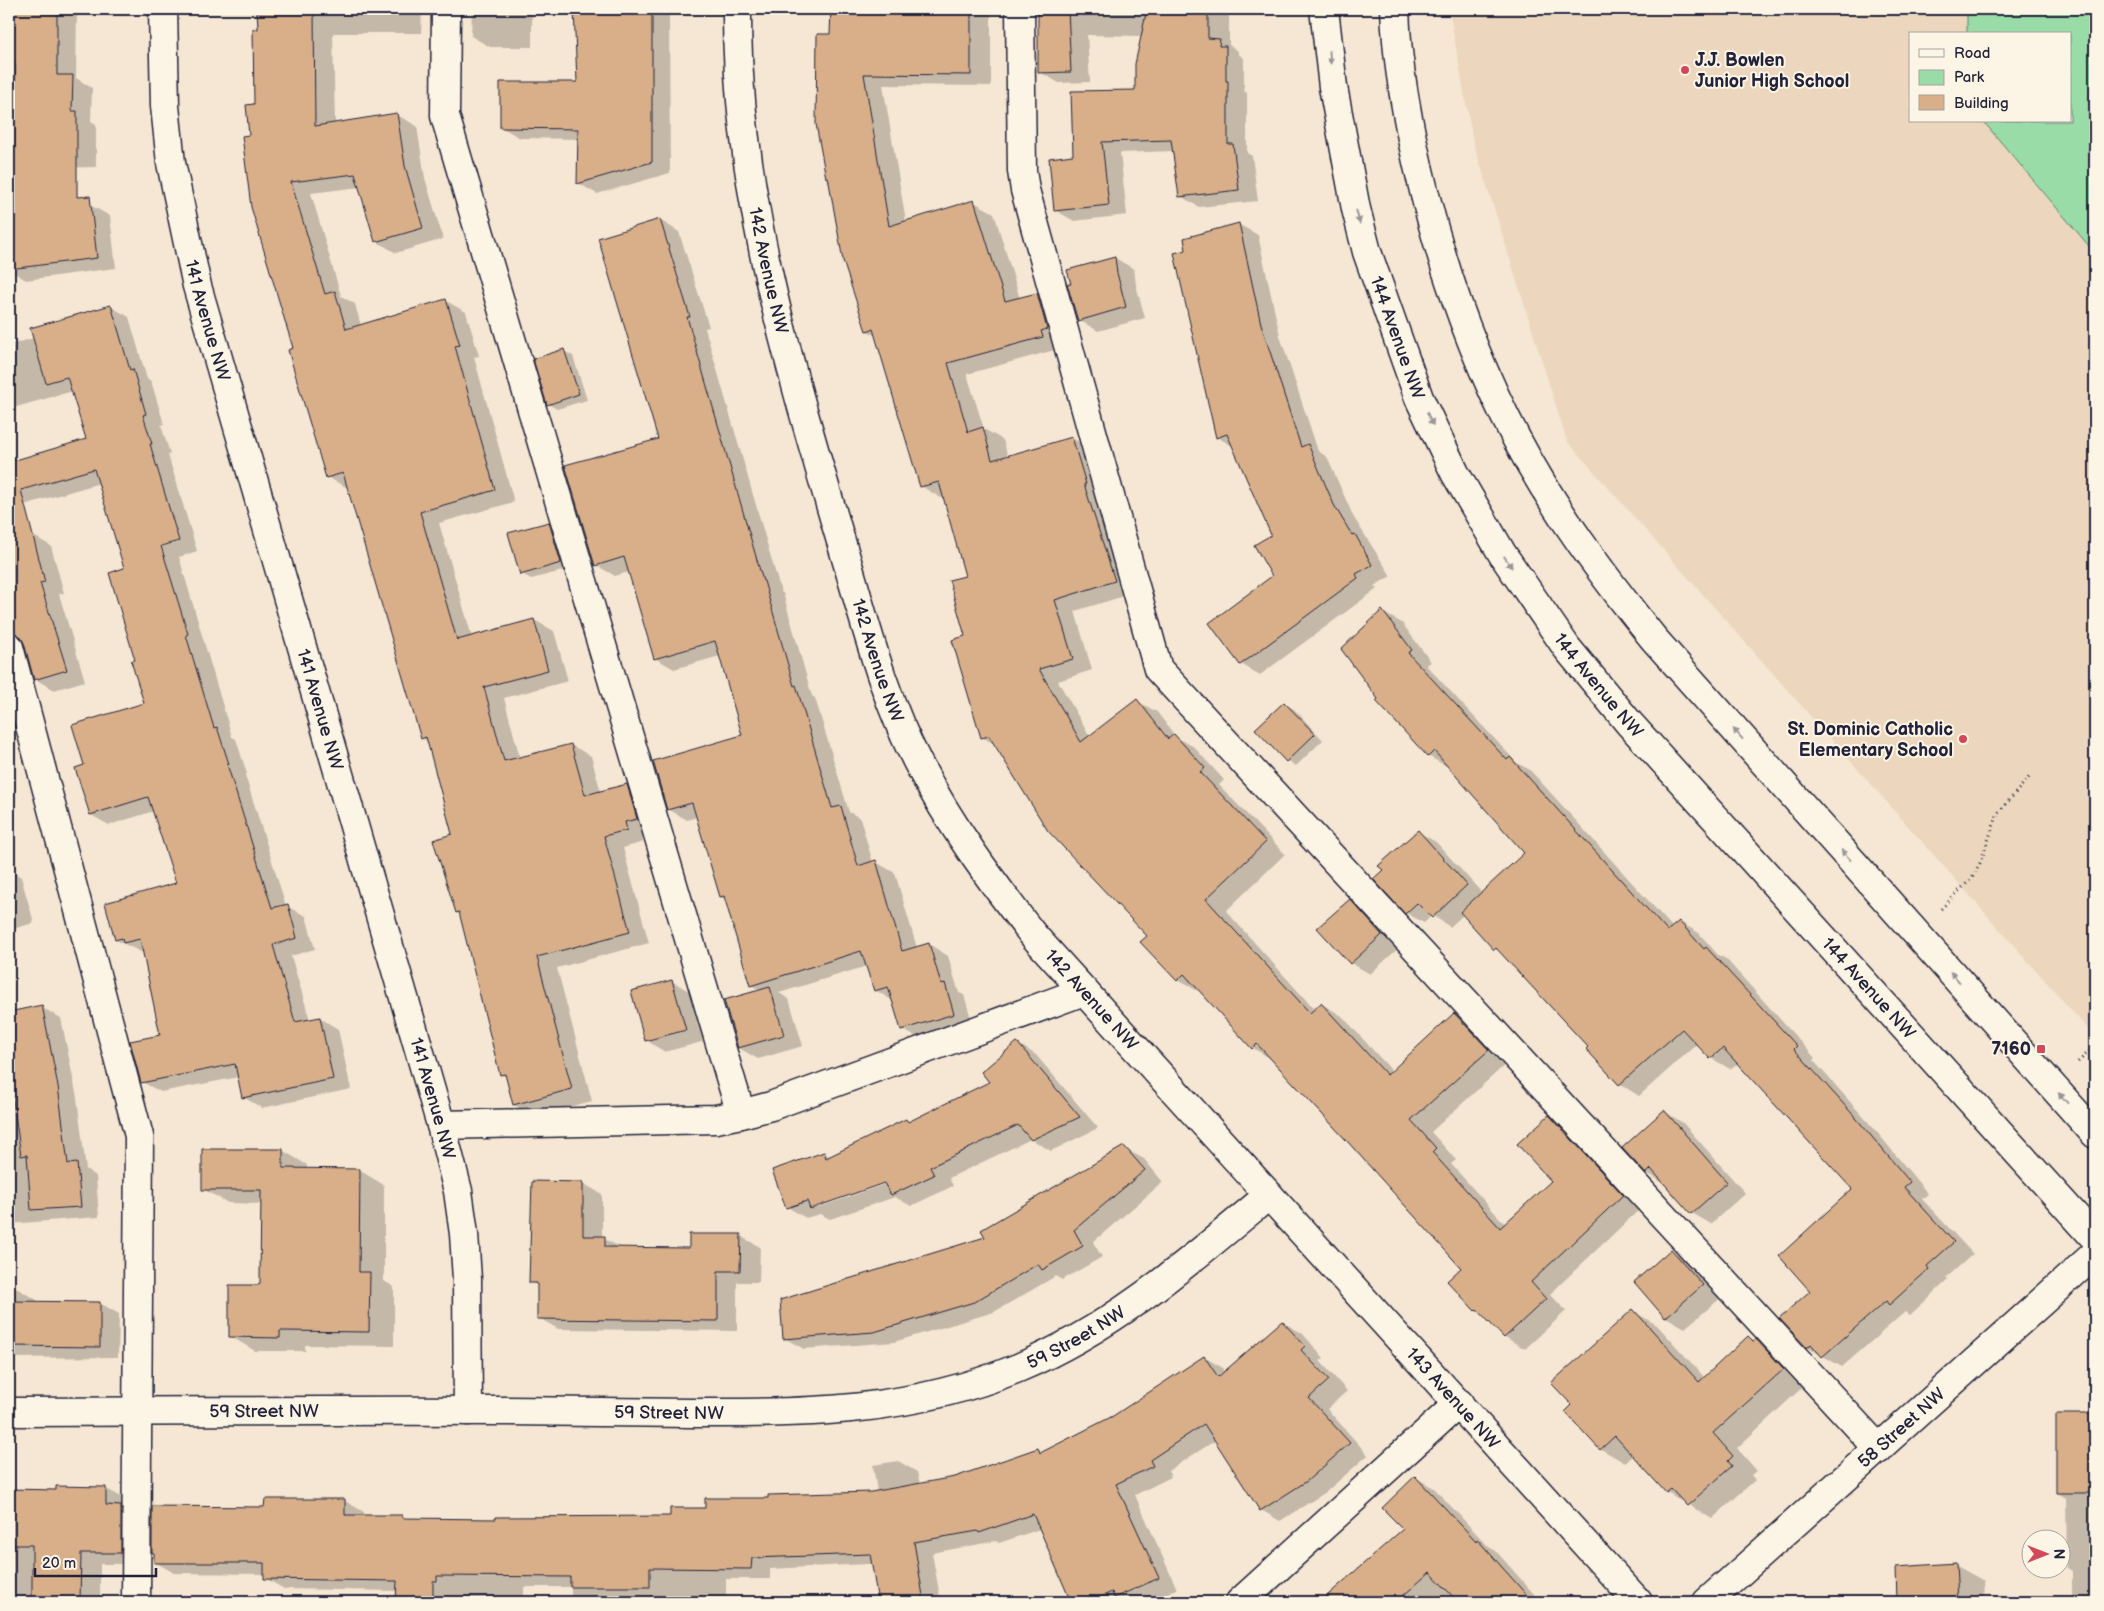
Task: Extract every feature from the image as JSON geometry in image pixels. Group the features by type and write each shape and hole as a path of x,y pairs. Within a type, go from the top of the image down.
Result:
{"street":[{"name":"141 Avenue NW","path":"162,9 165,106 171,163 197,286 442,1125 458,1191 464,1234 467,1278 468,1411"},
{"path":"446,9 445,116 741,1114"},
{"name":"142 Avenue NW","path":"737,9 737,38 747,170 762,246 793,380 893,708 917,762 970,850 1034,936 1269,1195"},
{"path":"1020,9 1022,171 1025,190 1158,669 1879,1449"},
{"name":"144 Avenue NW","path":"1324,9 1333,87 1345,155 1367,252 1419,398 1455,473 1503,555 1567,648 1630,723 2095,1238"},
{"path":"1395,9 1402,88 1417,164 1435,236 1463,318 1486,374 1516,438 1552,500 1612,588 1700,692 2095,1134"},
{"path":"9,647 139,1136 136,1602"},
{"path":"442,1125 716,1119 741,1114 771,1106 1084,991"},
{"name":"59 Street NW","path":"9,1412 468,1411 772,1414 856,1409 909,1401 965,1386 1018,1368 1105,1324 1180,1269 1269,1195"},
{"name":"143 Avenue NW","path":"1269,1195 1638,1602"},
{"name":"58 Street NW","path":"1707,1602 2095,1254"},
{"path":"1240,1602 1459,1403"}],"path":[{"path":"1916,933 1972,878 1980,863 1998,813 2031,775"}],"shaded area":[{"name":"St. Dominic Catholic Elementary School","path":"1449,9 1967,9 1967,32 1909,32 1909,122 1984,122 2095,253 2095,1037 1567,441 1473,141"}],"green space":[{"path":"1967,9 2095,9 2095,253 1984,122 2072,122 2072,32 1967,32"}],"building":[{"path":"9,9 57,9 57,75 73,75 72,111 77,111 77,197 90,196 97,258 9,269 9,206 14,205 15,64 9,64"},
{"path":"257,9 314,9 315,126 397,113 405,166 423,228 375,242 355,174 291,182 325,294 335,291 346,329 446,299 460,345 455,346 495,490 420,512 457,640 534,619 548,670 484,687 504,761 571,744 585,795 627,784 637,819 625,822 627,830 604,836 630,932 537,957 572,1089 513,1105 505,1074 500,1075 459,912 456,913 433,840 452,834 426,737 421,739 343,473 326,478 288,350 293,348 251,207 242,136 249,135 246,105 254,104 253,29 258,29"},
{"path":"574,9 652,9 652,162 577,184 578,129 500,128 500,82 577,82"},
{"path":"831,9 971,9 971,75 864,74 889,226 974,200 1005,301 1037,293 1047,329 1041,331 1043,337 948,363 968,432 983,427 992,460 1072,437 1086,484 1084,484 1115,581 1055,600 1073,659 1039,669 1081,742 1137,699 1168,739 1174,734 1205,768 1200,772 1266,842 1206,899 1310,1013 1321,1003 1387,1075 1454,1013 1489,1050 1411,1120 1436,1148 1432,1152 1500,1228 1551,1181 1517,1144 1549,1115 1623,1195 1531,1282 1546,1299 1504,1338 1447,1281 1461,1268 1347,1141 1257,1044 1252,1049 1184,974 1177,981 1140,942 1147,936 1048,831 989,736 981,738 952,640 965,636 949,580 965,576 939,482 920,487 873,329 866,331 843,261 828,177 826,178 816,124 817,34 830,34"},
{"path":"1038,9 1068,9 1071,72 1038,73"},
{"path":"1147,9 1208,9 1208,38 1220,39 1219,46 1226,46 1228,144 1233,144 1239,190 1179,197 1171,140 1102,142 1109,205 1054,211 1049,158 1073,155 1071,91 1135,90 1135,64"},
{"path":"660,219 690,317 687,317 763,581 832,808 841,806 858,866 876,860 902,951 929,943 941,984 945,983 954,1014 901,1030 888,987 874,991 861,951 750,986 724,896 720,897 692,803 667,810 653,761 742,735 715,641 654,659 624,557 595,566 565,465 658,439 598,238"},
{"path":"1239,223 1261,324 1301,447 1308,444 1334,505 1352,535 1355,534 1372,565 1356,574 1358,578 1240,665 1209,623 1272,576 1254,545 1271,535 1227,434 1216,438 1174,253 1186,250 1184,238"},
{"path":"1115,257 1126,307 1078,321 1067,284 1071,284 1067,270"},
{"path":"111,305 130,370 133,369 146,414 143,415 152,444 150,444 179,541 161,546 188,634 186,635 214,728 217,727 229,764 227,764 272,908 288,904 297,938 273,945 295,1022 320,1017 333,1079 242,1098 235,1064 141,1083 130,1041 160,1035 140,939 123,943 122,938 115,940 105,903 176,883 148,797 90,815 75,768 84,765 72,725 144,703 131,661 135,660 109,573 124,568 94,469 21,490 45,582 40,583 67,670 34,680 24,643 20,636 9,630 9,462 86,439 67,377 46,383 30,328"},
{"path":"564,349 579,394 547,405 533,359"},
{"path":"549,522 561,563 520,575 508,533"},
{"path":"1382,610 1412,650 1408,653 1507,760 1510,757 1667,931 1679,921 1704,949 1706,947 1797,1046 1794,1049 1910,1182 1904,1187 1954,1242 1927,1266 1929,1269 1889,1305 1886,1301 1822,1357 1811,1344 1807,1348 1779,1318 1810,1291 1779,1256 1852,1189 1723,1048 1710,1059 1682,1029 1619,1085 1586,1049 1588,1047 1460,912 1524,853 1434,751 1428,757 1376,701 1378,699 1341,649"},
{"path":"1284,702 1315,734 1286,762 1255,729"},
{"path":"1418,830 1467,885 1432,918 1417,903 1405,914 1373,879 1383,870 1378,866"},
{"path":"1350,899 1382,935 1350,964 1317,928"},
{"path":"672,980 686,1030 645,1041 631,991"},
{"path":"770,987 784,1035 738,1048 724,1000"},
{"path":"42,1005 58,1086 68,1164 77,1163 81,1207 31,1210 27,1155 21,1156 9,1072 9,1012"},
{"path":"1017,1042 1080,1117 1031,1140 1018,1125 930,1167 934,1175 891,1195 884,1183 810,1209 807,1201 786,1208 772,1170 824,1152 826,1158 906,1119 908,1122 989,1082 981,1072"},
{"path":"1664,1110 1727,1182 1691,1214 1651,1169 1646,1174 1622,1148"},
{"path":"1124,1146 1145,1170 1074,1230 1083,1246 1042,1270 1038,1264 974,1302 874,1332 783,1339 780,1300 985,1237 981,1230"},
{"path":"202,1149 283,1149 283,1168 360,1169 359,1272 370,1272 369,1332 280,1331 280,1338 229,1337 229,1285 258,1285 260,1283 261,1190 202,1190"},
{"path":"532,1181 583,1182 583,1236 605,1236 605,1247 689,1248 689,1234 741,1234 740,1271 718,1271 718,1321 537,1319 537,1283 529,1283"},
{"path":"1671,1249 1703,1285 1665,1318 1634,1282"},
{"path":"9,1301 100,1302 100,1347 9,1346"},
{"path":"1633,1309 1699,1382 1748,1336 1753,1341 1756,1339 1784,1369 1713,1433 1733,1456 1728,1461 1732,1466 1687,1506 1671,1489 1666,1493 1615,1436 1600,1450 1565,1412 1572,1405 1551,1383"},
{"path":"1282,1321 1305,1346 1301,1350 1329,1380 1309,1398 1350,1443 1307,1481 1260,1511 1204,1424 1150,1460 1153,1466 1116,1484 1159,1578 1114,1598 1112,1592 1089,1602 1071,1602 1033,1514 979,1533 978,1531 914,1542 924,1602 878,1602 870,1554 752,1558 751,1569 650,1568 650,1587 570,1587 570,1577 437,1576 437,1581 433,1581 433,1601 396,1600 397,1581 264,1579 264,1563 154,1563 154,1553 152,1553 152,1506 264,1507 265,1499 345,1499 345,1515 402,1515 402,1518 496,1519 496,1517 670,1516 670,1508 705,1508 705,1498 768,1498 768,1495 871,1492 955,1477 1038,1448 1040,1453 1113,1416 1204,1356 1218,1377"},
{"path":"2056,1414 2095,1414 2095,1493 2056,1493"},
{"path":"1415,1476 1476,1541 1477,1539 1533,1602 1458,1602 1430,1572 1396,1602 1320,1602 1403,1529 1382,1508"},
{"path":"56,1486 106,1487 106,1505 121,1506 121,1553 81,1553 80,1602 32,1602 32,1545 9,1545 9,1489 56,1490"},
{"path":"1956,1563 1958,1602 1897,1602 1896,1567"}],"place":[{"name":"J.J. Bowlen Junior High School","path":"1685,70"},
{"name":"St. Dominic Catholic Elementary School","path":"1963,739"},
{"name":"7160","path":"2041,1049"}]}
